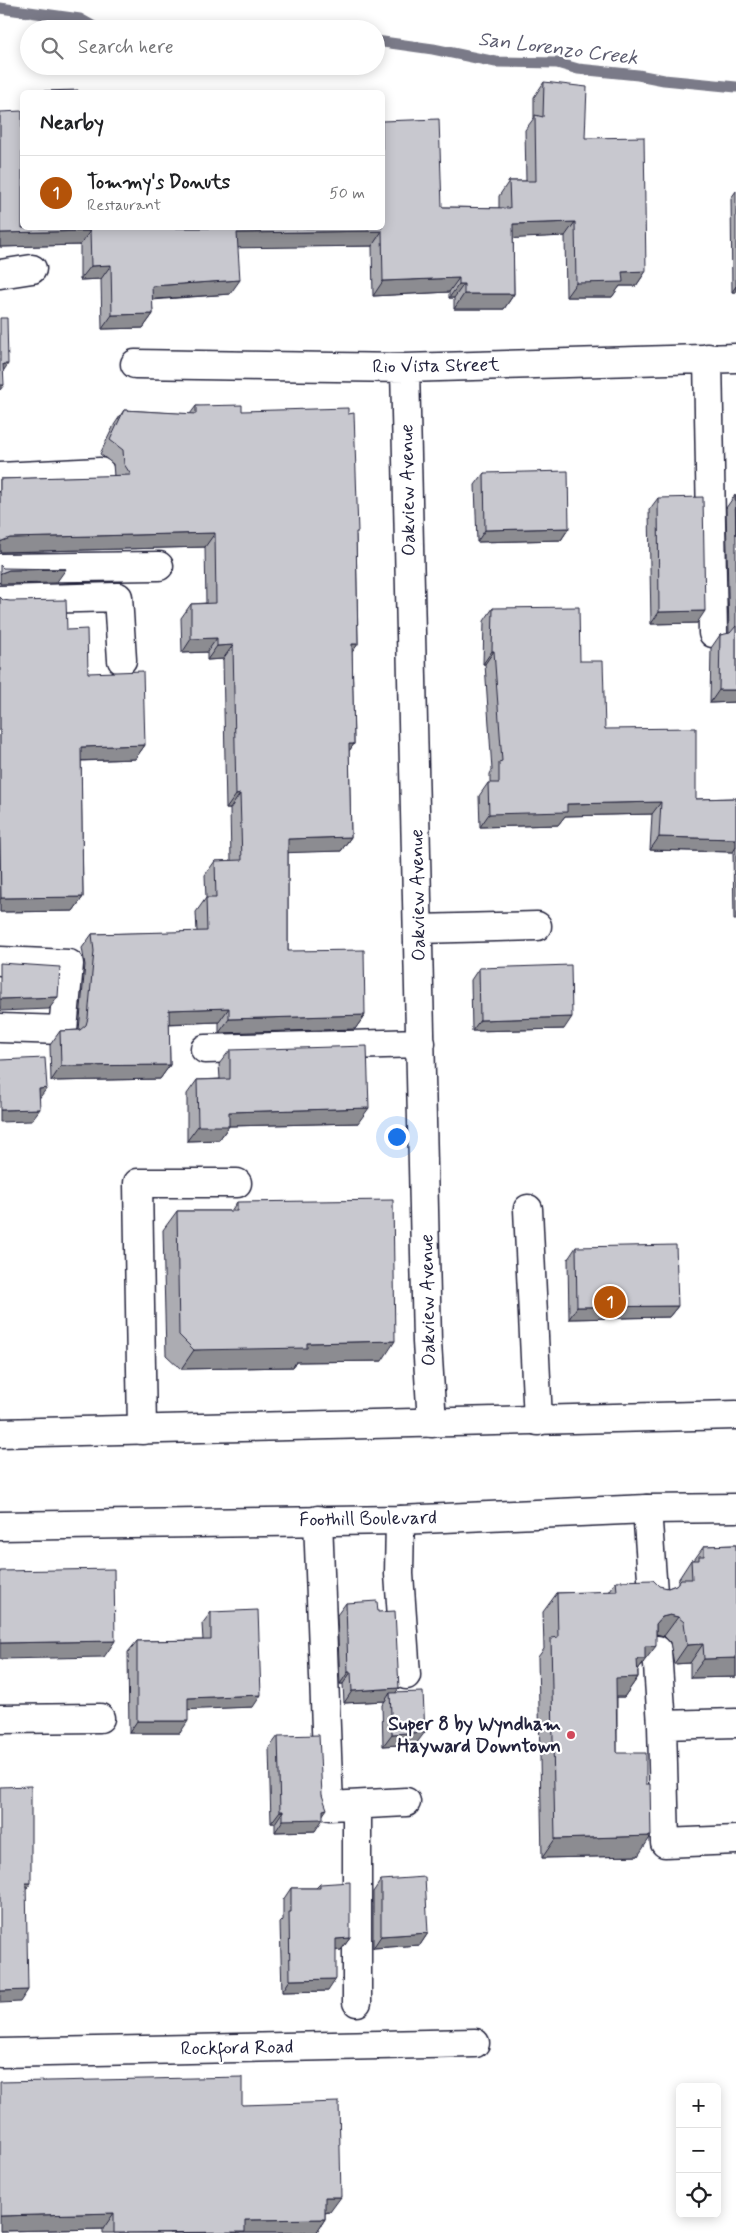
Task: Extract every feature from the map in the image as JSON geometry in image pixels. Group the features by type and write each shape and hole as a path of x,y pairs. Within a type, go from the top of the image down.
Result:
{"street":[{"path":"0,274 32,269"},
{"path":"708,358 713,633"},
{"name":"Rio Vista Street","path":"135,364 405,368 736,358"},
{"name":"Oakview Avenue","path":"405,368 427,1342 432,1423"},
{"path":"0,477 100,472"},
{"path":"0,568 159,566"},
{"path":"0,600 118,597 122,660"},
{"path":"418,929 538,926"},
{"path":"0,961 69,964 63,1030 0,1028"},
{"path":"205,1049 421,1043"},
{"path":"142,1430 138,1183 237,1183"},
{"path":"528,1209 538,1421"},
{"path":"0,1433 736,1415"},
{"name":"Foothill Boulevard","path":"0,1526 400,1520 647,1509 736,1508"},
{"path":"647,1509 653,1592"},
{"path":"318,1520 329,1806 406,1802"},
{"path":"400,1520 399,1574 406,1675"},
{"path":"657,1650 662,1725 665,1843 736,1840"},
{"path":"0,1719 100,1718"},
{"path":"662,1725 736,1723"},
{"path":"356,2002 357,1805"},
{"name":"Rockford Road","path":"0,2053 475,2043"}],"building":[{"path":"544,82 587,87 585,138 644,137 646,271 622,272 623,282 576,283 575,222 513,224 514,294 464,294 464,284 459,284 459,278 383,281 382,231 237,233 240,280 152,286 153,314 112,315 111,265 91,266 90,231 0,233 0,112 20,111 20,230 385,230 385,121 439,119 442,207 510,208 509,181 536,181 535,115 543,117"},
{"path":"0,318 7,318 8,364 3,364 4,385 0,385"},
{"path":"242,405 242,411 348,408 348,414 354,413 358,532 356,532 358,644 352,644 354,744 349,744 351,837 288,839 288,951 364,950 365,1015 229,1019 229,1008 169,1010 170,1065 61,1066 60,1031 80,1030 86,1025 88,1018 94,951 92,934 207,931 206,898 216,898 215,861 242,860 240,794 236,795 233,645 217,646 217,638 191,639 191,604 216,603 215,533 10,538 0,542 0,479 131,475 124,464 123,450 110,440 124,410 196,414 196,406"},
{"path":"568,471 569,528 485,530 484,473"},
{"path":"735,495 736,495 736,535"},
{"path":"703,497 705,611 659,612 658,498"},
{"path":"0,565 3,568 66,569 9,570 0,574"},
{"path":"0,597 3,600 10,601 66,600 67,630 87,629 88,673 143,671 145,745 81,747 83,897 1,898"},
{"path":"579,607 580,661 603,661 605,729 696,728 696,799 736,798 736,839 659,837 661,802 567,804 567,812 489,814 488,783 499,783 499,762 502,761 494,651 492,651 493,608"},
{"path":"736,626 736,690 719,690 720,635 730,633"},
{"path":"0,963 60,967 58,997 0,999"},
{"path":"571,965 572,1017 480,1020 479,968"},
{"path":"367,1046 369,1108 229,1112 229,1126 198,1126 197,1080 230,1079 230,1050"},
{"path":"45,1058 47,1088 39,1089 40,1109 0,1110 0,1060"},
{"path":"393,1200 395,1341 307,1343 307,1348 194,1350 179,1335 177,1211 237,1211 237,1202"},
{"path":"676,1245 678,1306 577,1307 576,1247"},
{"name":"Super 8 by Wyndham Hayward Downtown","path":"736,1545 736,1658 704,1659 703,1644 687,1645 684,1622 678,1617 670,1615 662,1617 656,1624 656,1646 645,1646 645,1659 637,1659 638,1677 616,1678 617,1753 646,1753 646,1784 650,1784 651,1836 555,1839 551,1638 558,1637 557,1593 617,1591 616,1581 653,1580 659,1586 668,1588 676,1585 681,1579 692,1579 691,1560 699,1560 699,1556 704,1556 704,1546"},
{"path":"114,1569 115,1641 0,1643 0,1571"},
{"path":"377,1601 378,1612 395,1611 399,1688 352,1691 351,1672 348,1672 346,1603"},
{"path":"258,1610 261,1695 188,1698 188,1721 137,1721 137,1641 211,1640 211,1612"},
{"path":"423,1692 425,1732 392,1734 390,1693"},
{"path":"319,1735 322,1795 327,1809 323,1810 323,1819 283,1820 283,1811 280,1811 278,1736"},
{"path":"31,1786 31,1883 26,1883 28,1990 0,1991 0,1787"},
{"path":"425,1877 428,1933 381,1936 381,1880"},
{"path":"350,1882 350,1938 336,1939 336,1979 290,1980 289,1912 291,1912 291,1888 320,1888 320,1884"},
{"path":"242,2077 242,2105 339,2102 341,2197 325,2197 325,2219 245,2220 245,2232 114,2233 114,2213 0,2216 0,2082"}],"waterway":[{"name":"San Lorenzo Creek","path":"0,8 82,20"},
{"name":"San Lorenzo Creek","path":"385,42 433,49 496,62 557,63 578,69 736,87"}],"place":[{"name":"Tommy's Donuts","path":"610,1302"},
{"name":"Super 8 by Wyndham Hayward Downtown","path":"571,1735"}]}
